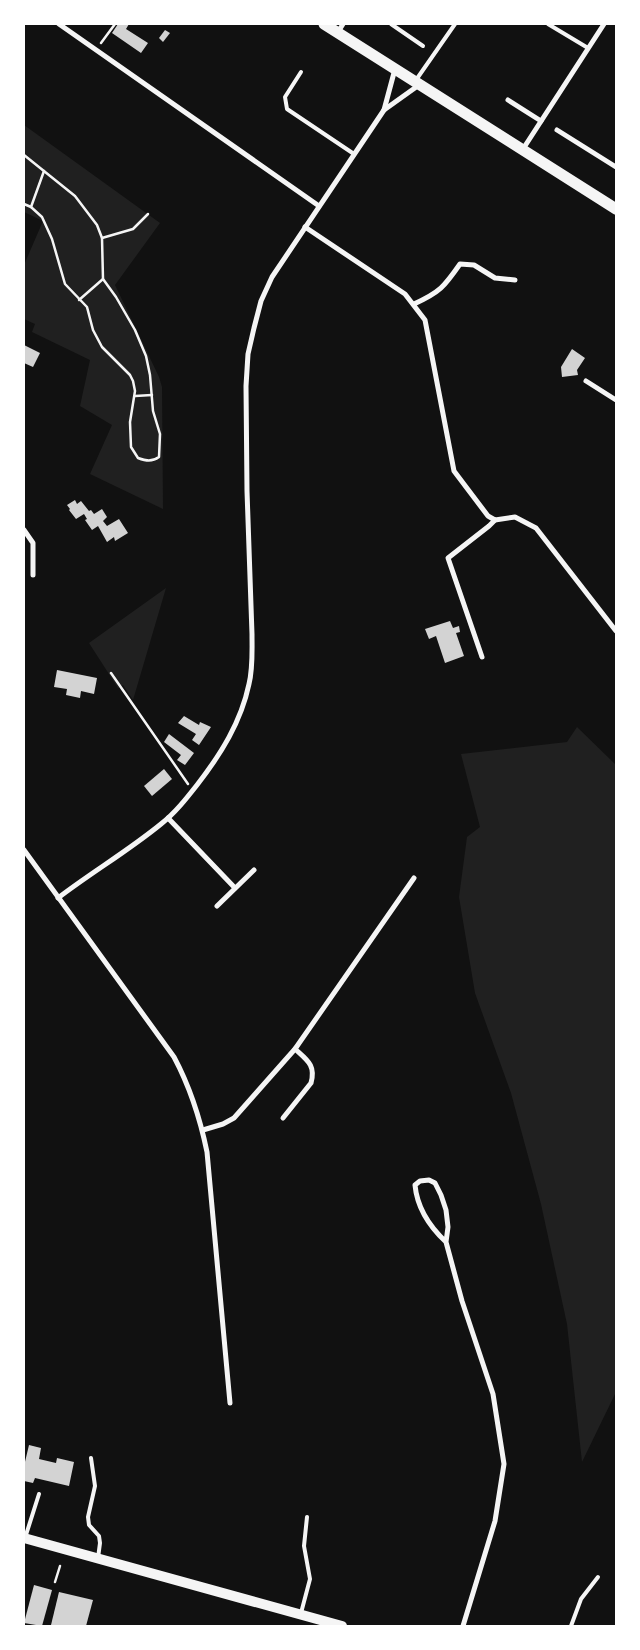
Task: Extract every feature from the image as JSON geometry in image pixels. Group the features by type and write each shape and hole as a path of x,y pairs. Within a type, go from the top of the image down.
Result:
{"main road":[{"path":"324,24 340,28 395,69 616,209"},
{"path":"24,1538 342,1626"}],"street":[{"path":"59,24 319,206"},
{"path":"523,150 604,24"},
{"path":"384,110 395,69"},
{"path":"58,898 142,839 168,818 221,752 239,717 249,683 252,664 246,466 246,386 248,354 261,301 272,277 384,110 417,83"},
{"path":"508,100 540,121"},
{"path":"557,130 616,168"},
{"path":"305,227 405,294 425,320 454,471 488,516 495,520"},
{"path":"414,304 432,296 446,285 460,264 474,265 495,278 515,280"},
{"path":"586,381 616,400"},
{"path":"482,657 448,558 495,520 515,517 536,528 616,631"},
{"path":"24,530 33,543 34,574"},
{"path":"168,818 235,888"},
{"path":"24,850 174,1057 191,1092 203,1130 210,1175 230,1403"},
{"path":"217,906 254,870"},
{"path":"203,1130 223,1124 234,1118 295,1049 414,878"},
{"path":"283,1118 313,1078 310,1065 295,1049"},
{"path":"446,1242 434,1231 422,1211 415,1185 420,1181 429,1180 435,1183 446,1210 448,1227 446,1242 462,1301 492,1394 504,1464 495,1521 463,1626"}],"lane":[{"path":"391,24 423,46"},
{"path":"417,83 455,24"},
{"path":"548,24 588,48"},
{"path":"302,72 285,97 287,109 354,154"},
{"path":"91,1458 95,1486 88,1517 89,1525 99,1536 98,1558"},
{"path":"24,1538 39,1494"},
{"path":"301,1615 310,1579 304,1546 307,1517"},
{"path":"571,1626 581,1599 598,1577"}],"path":[{"path":"96,50 115,24"},
{"path":"24,154 75,196 97,225 102,238 103,279 135,330 146,356 154,411 160,434 160,452 156,460 148,461 138,458 131,447 130,422 135,391 130,375 102,347 93,330 87,307 65,284 46,223 31,207 24,204"},
{"path":"31,207 44,171"},
{"path":"102,238 133,229 148,214"},
{"path":"80,300 103,279"},
{"path":"135,396 152,395"},
{"path":"110,673 188,784"},
{"path":"54,1582 60,1566"}],"shaded area":[{"path":"24,125 160,223 115,285 162,387 163,509 90,474 112,425 80,406 90,360 32,332 35,324 24,319 24,265 43,221 24,212"},
{"path":"166,588 133,700 123,685 118,688 89,643"},
{"path":"577,727 616,765 616,1392 582,1462 567,1324 541,1204 511,1093 475,993 459,897 467,837 480,827 461,754 567,742"}],"building":[{"path":"118,24 129,24 126,29 148,43 141,53 112,33"},
{"path":"165,30 170,33 163,42 159,38"},
{"path":"24,345 40,353 33,367 24,363"},
{"path":"572,349 585,358 577,370 578,375 562,377 561,367"},
{"path":"75,500 77,504 81,501 94,514 102,509 107,517 103,521 107,526 119,519 128,533 115,541 114,537 107,542 98,526 92,530 85,520 87,519 84,514 76,519 69,510 67,505"},
{"path":"450,621 453,628 459,626 460,632 456,633 464,656 445,663 436,636 429,639 425,629"},
{"path":"57,670 97,678 94,694 81,691 80,698 66,695 67,689 54,687"},
{"path":"184,716 199,725 200,722 211,727 199,745 192,740 196,734 178,723"},
{"path":"169,734 194,753 185,765 177,760 181,755 164,742"},
{"path":"164,769 172,779 152,796 144,786"},
{"path":"29,1445 41,1448 39,1459 56,1463 57,1458 74,1462 69,1486 35,1478 33,1483 24,1481 24,1466"},
{"path":"34,1585 52,1590 42,1626 24,1623"},
{"path":"59,1592 93,1600 86,1626 51,1625"}]}
